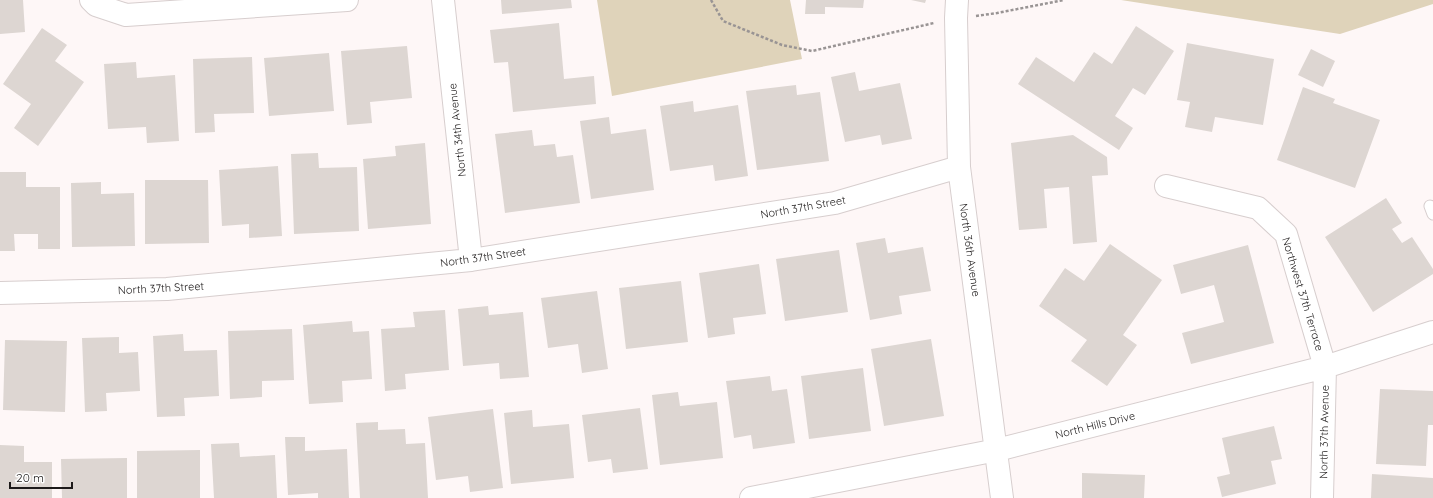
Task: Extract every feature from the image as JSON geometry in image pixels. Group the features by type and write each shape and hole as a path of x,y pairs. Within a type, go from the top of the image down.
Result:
{"street":[{"path":"94,2 126,16 347,0"},
{"name":"North 34th Avenue","path":"443,0 471,260"},
{"name":"North 36th Avenue","path":"956,9 959,167 997,450 1002,498"},
{"name":"North 37th Street","path":"0,293 167,289 471,260 835,203 959,167"},
{"name":"Northwest 37th Terrace","path":"1166,186 1258,208 1286,234 1325,367"},
{"name":"North Hills Drive","path":"751,498 997,450 1325,367 1433,332"},
{"name":"North 37th Avenue","path":"1322,498 1325,367"}],"path":[{"path":"711,0 723,21 782,45 812,51 956,9 997,13 1064,0"}],"shaded area":[{"path":"597,0 790,0 802,59 612,96"},
{"path":"1121,0 1433,0 1433,4 1340,34"}],"building":[{"path":"0,0 23,0 25,32 0,34"},
{"path":"501,0 571,0 572,8 502,14"},
{"path":"806,0 864,0 863,8 825,7 825,14 805,14"},
{"path":"911,0 926,0 925,3"},
{"path":"559,23 564,79 594,76 596,104 513,112 508,62 494,63 490,30"},
{"path":"1136,26 1174,51 1145,95 1133,88 1115,116 1133,128 1119,150 1018,84 1036,57 1074,82 1094,52 1112,64"},
{"path":"42,28 67,45 55,61 84,82 38,146 14,128 31,104 3,84"},
{"path":"1187,43 1274,59 1263,125 1215,117 1212,132 1185,127 1190,102 1177,100"},
{"path":"407,46 412,98 370,102 372,123 347,125 341,51"},
{"path":"1311,49 1335,61 1323,87 1298,75"},
{"path":"329,53 334,111 269,116 264,58"},
{"path":"252,57 254,113 214,114 215,132 195,133 193,59"},
{"path":"136,62 137,78 175,75 179,141 147,143 146,127 108,129 104,64"},
{"path":"855,72 859,91 900,83 912,139 882,145 880,135 845,142 831,77"},
{"path":"796,85 797,95 820,92 829,161 757,170 746,91"},
{"path":"1303,87 1335,99 1333,103 1380,120 1355,188 1277,160"},
{"path":"693,101 694,112 738,105 748,176 715,181 713,165 670,171 660,106"},
{"path":"609,117 611,134 646,129 654,190 591,199 580,121"},
{"path":"532,130 534,146 555,144 557,157 573,155 580,203 505,213 495,134"},
{"path":"1073,135 1107,157 1108,175 1092,176 1097,242 1073,244 1069,187 1044,189 1047,228 1019,230 1011,143"},
{"path":"425,143 431,224 368,229 363,159 396,156 395,146"},
{"path":"318,153 319,168 357,167 359,231 294,234 291,154"},
{"path":"278,166 282,236 249,238 249,224 222,226 219,170"},
{"path":"0,172 26,172 26,187 60,187 60,249 38,249 38,234 14,234 15,251 0,251"},
{"path":"145,180 208,180 209,243 145,244"},
{"path":"101,182 101,194 134,193 135,246 72,247 71,183"},
{"path":"1386,198 1402,223 1392,229 1402,243 1412,237 1433,269 1433,274 1373,312 1325,237"},
{"path":"885,238 888,253 923,247 931,291 899,296 902,314 870,320 856,243"},
{"path":"1110,244 1162,280 1123,335 1137,345 1107,386 1071,361 1087,340 1039,306 1065,268 1084,281"},
{"path":"1248,245 1274,343 1191,364 1182,333 1224,322 1214,285 1181,294 1173,265"},
{"path":"839,250 848,312 785,321 776,259"},
{"path":"759,264 766,314 733,318 735,334 708,338 699,273"},
{"path":"681,281 688,342 626,349 619,288"},
{"path":"597,291 608,369 582,373 578,344 548,348 541,298"},
{"path":"488,306 489,315 523,312 529,377 500,379 499,363 463,366 458,309"},
{"path":"445,310 449,370 405,374 406,389 385,391 381,329 415,327 413,312"},
{"path":"352,321 353,332 369,331 372,379 342,381 343,402 309,404 303,325"},
{"path":"292,329 294,380 262,381 262,397 230,399 228,331"},
{"path":"183,334 184,351 217,350 219,396 184,398 185,416 157,417 153,336"},
{"path":"119,337 119,353 138,352 140,391 106,393 107,411 85,412 82,338"},
{"path":"931,339 944,416 884,426 871,349"},
{"path":"5,340 67,341 65,412 3,410"},
{"path":"863,368 871,431 809,439 801,376"},
{"path":"770,376 772,391 787,389 795,443 753,449 751,435 734,438 726,381"},
{"path":"1380,389 1433,391 1433,425 1428,425 1426,466 1376,464"},
{"path":"678,392 680,406 717,402 723,458 660,465 652,395"},
{"path":"640,408 648,469 613,473 611,459 588,462 582,415"},
{"path":"493,409 503,488 470,492 468,476 436,480 428,417"},
{"path":"532,410 533,427 569,424 574,478 511,484 504,413"},
{"path":"378,422 378,430 405,429 406,444 425,443 428,498 360,498 356,423"},
{"path":"1274,426 1282,459 1271,461 1276,484 1222,497 1217,477 1230,474 1222,438"},
{"path":"285,437 305,437 305,451 347,449 349,498 318,498 318,493 288,495"},
{"path":"239,443 240,457 275,455 277,498 214,498 211,444"},
{"path":"0,445 24,446 24,462 52,462 52,498 0,498"},
{"path":"200,450 200,498 137,498 137,451"},
{"path":"127,458 127,498 62,498 61,459"},
{"path":"1082,473 1145,475 1144,498 1082,498"},
{"path":"1372,474 1433,478 1433,498 1371,498"}]}
